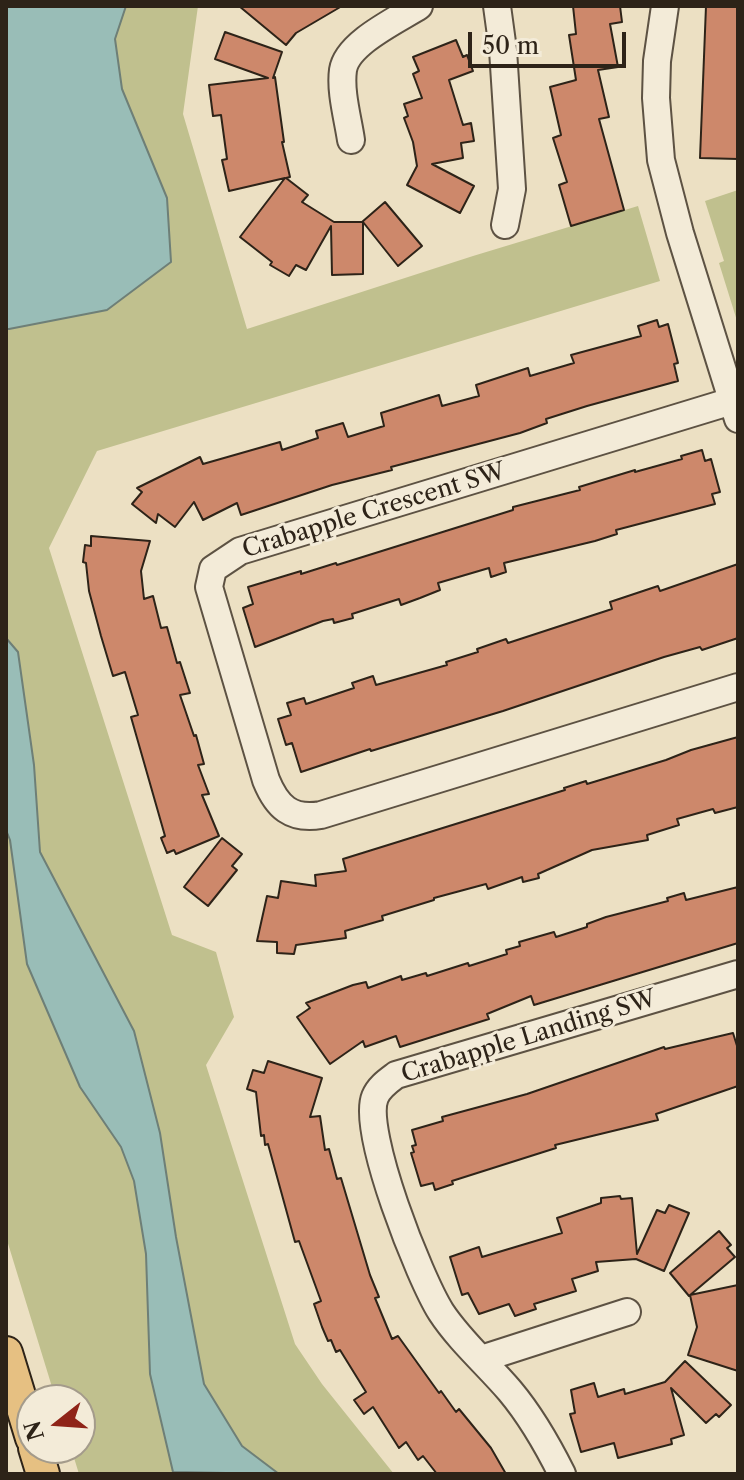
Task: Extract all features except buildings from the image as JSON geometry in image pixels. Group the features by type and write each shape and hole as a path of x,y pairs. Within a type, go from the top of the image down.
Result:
{"main road":[{"path":"6,1353 16,1386"}],"street":[{"path":"351,140 343,67 368,38 419,6"},
{"path":"497,6 512,189 505,225"},
{"path":"665,6 657,61 656,98 661,160 735,410"},
{"name":"Crabapple Crescent SW","path":"735,410 240,551 213,569 209,587 266,780 278,804 299,816 321,815 738,687"},
{"name":"Crabapple Landing SW","path":"562,1474 529,1416 441,1312 418,1269 375,1135 374,1098 385,1083 396,1075 738,974"},
{"path":"481,1359 627,1312"}],"green space":[{"path":"6,6 198,6 183,114 247,329 638,206 660,281 97,451 49,548 172,935 216,952 234,1017 206,1065 295,1344 322,1384 394,1474 79,1474 76,1464 96,1464 96,1384 51,1384 6,1237"},
{"path":"738,190 738,324 719,263 724,261 705,201"}],"water":[{"path":"6,6 126,6 115,39 122,89 167,198 171,262 107,310 9,329 6,329"},
{"path":"6,638 18,652 34,765 40,852 134,1031 160,1133 204,1384 242,1446 279,1474 173,1472 150,1374 146,1254 134,1181 121,1147 80,1087 27,964 10,840 6,830"}]}
